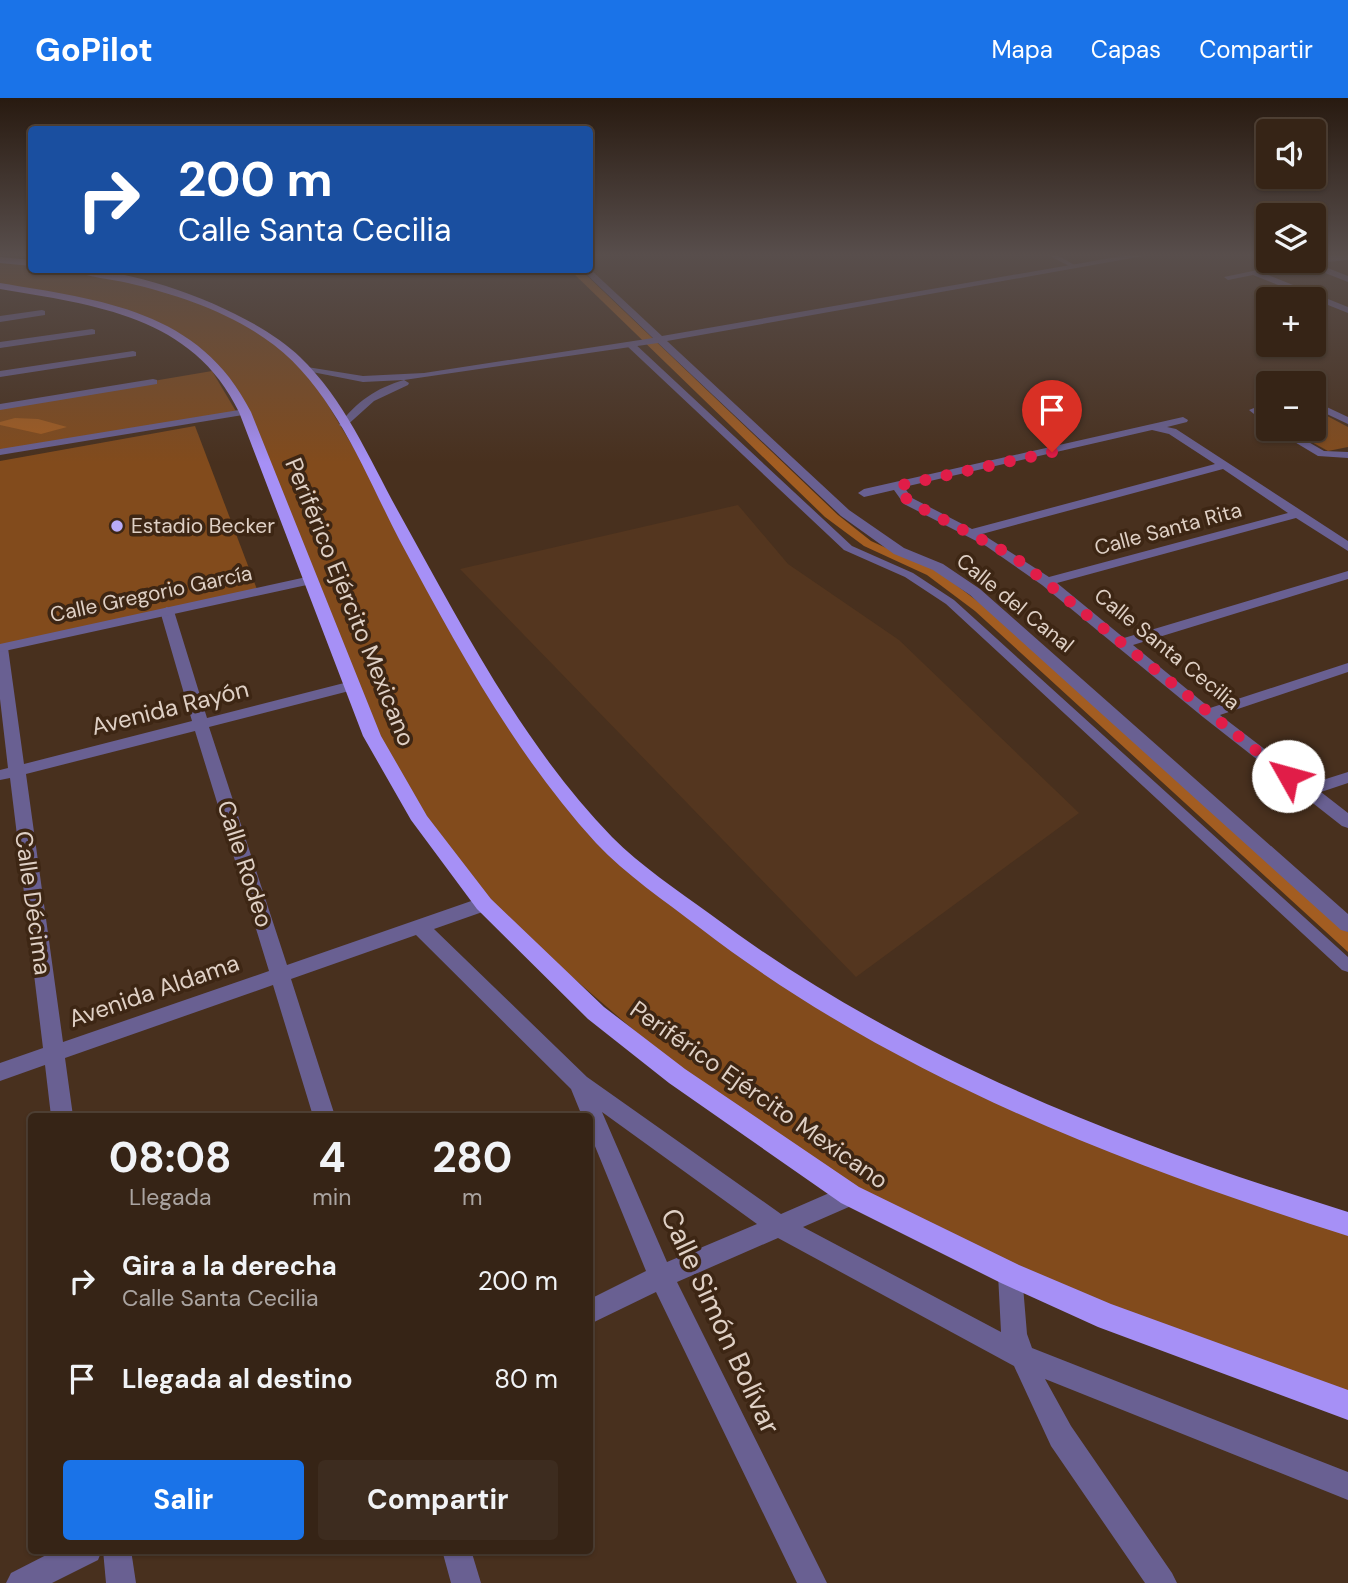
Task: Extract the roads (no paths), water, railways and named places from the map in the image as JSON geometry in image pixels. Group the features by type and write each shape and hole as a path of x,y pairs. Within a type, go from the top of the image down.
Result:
{"highway":[{"name":"Periférico Ejército Mexicano","path":"150,324 166,330 212,362 229,382 245,412 372,736 420,820 484,904 596,1013 677,1076 850,1195 1010,1274 1108,1317 1348,1405"},
{"path":"246,324 281,346 307,370 344,425 493,694 544,767 607,843 720,935 825,1004 952,1071 1060,1121 1273,1202 1348,1224"}],"street":[{"name":"Calle del Canal","path":"647,324 845,513 899,551 938,567 975,592 1348,925"},
{"path":"307,370 363,379 424,376 748,324"},
{"path":"0,345 92,332"},
{"path":"0,374 133,354"},
{"path":"344,425 359,405 372,396 424,376"},
{"path":"0,407 152,383"},
{"path":"1326,410 1348,421"},
{"path":"0,452 245,412"},
{"path":"864,493 1183,420"},
{"path":"1154,428 1172,431 1348,547"},
{"path":"1299,441 1322,454 1348,455"},
{"path":"970,533 1226,465"},
{"name":"Calle Santa Cecilia","path":"898,486 908,501 1013,556 1124,643 1208,714 1348,822"},
{"name":"Calle Santa Rita","path":"1047,582 1299,514"},
{"path":"1124,643 1348,575"},
{"name":"Calle Gregorio García","path":"0,648 311,580"},
{"name":"Calle Rodeo","path":"167,611 199,723 323,1113"},
{"name":"Calle Décima","path":"0,648 8,773 62,1113"},
{"path":"1208,714 1348,667"},
{"name":"Avenida Rayón","path":"8,773 352,686"},
{"path":"1308,791 1348,777"},
{"name":"Avenida Aldama","path":"0,1072 484,904"},
{"path":"421,928 579,1083 779,1226 1023,1357 1348,1486"},
{"name":"Calle Simón Bolívar","path":"579,1083 592,1113"},
{"name":"Calle Simón Bolívar","path":"593,1116 661,1277 812,1583"},
{"path":"593,1311 661,1277 850,1195"},
{"path":"1010,1274 1014,1334 1061,1436 1162,1583"},
{"path":"20,1583 80,1554"},
{"path":"117,1554 121,1583"},
{"path":"457,1554 466,1583"}],"lane":[{"path":"630,344 848,548 909,575 950,602 1348,966"}],"place":[{"name":"Estadio Becker","path":"117,526"}]}
